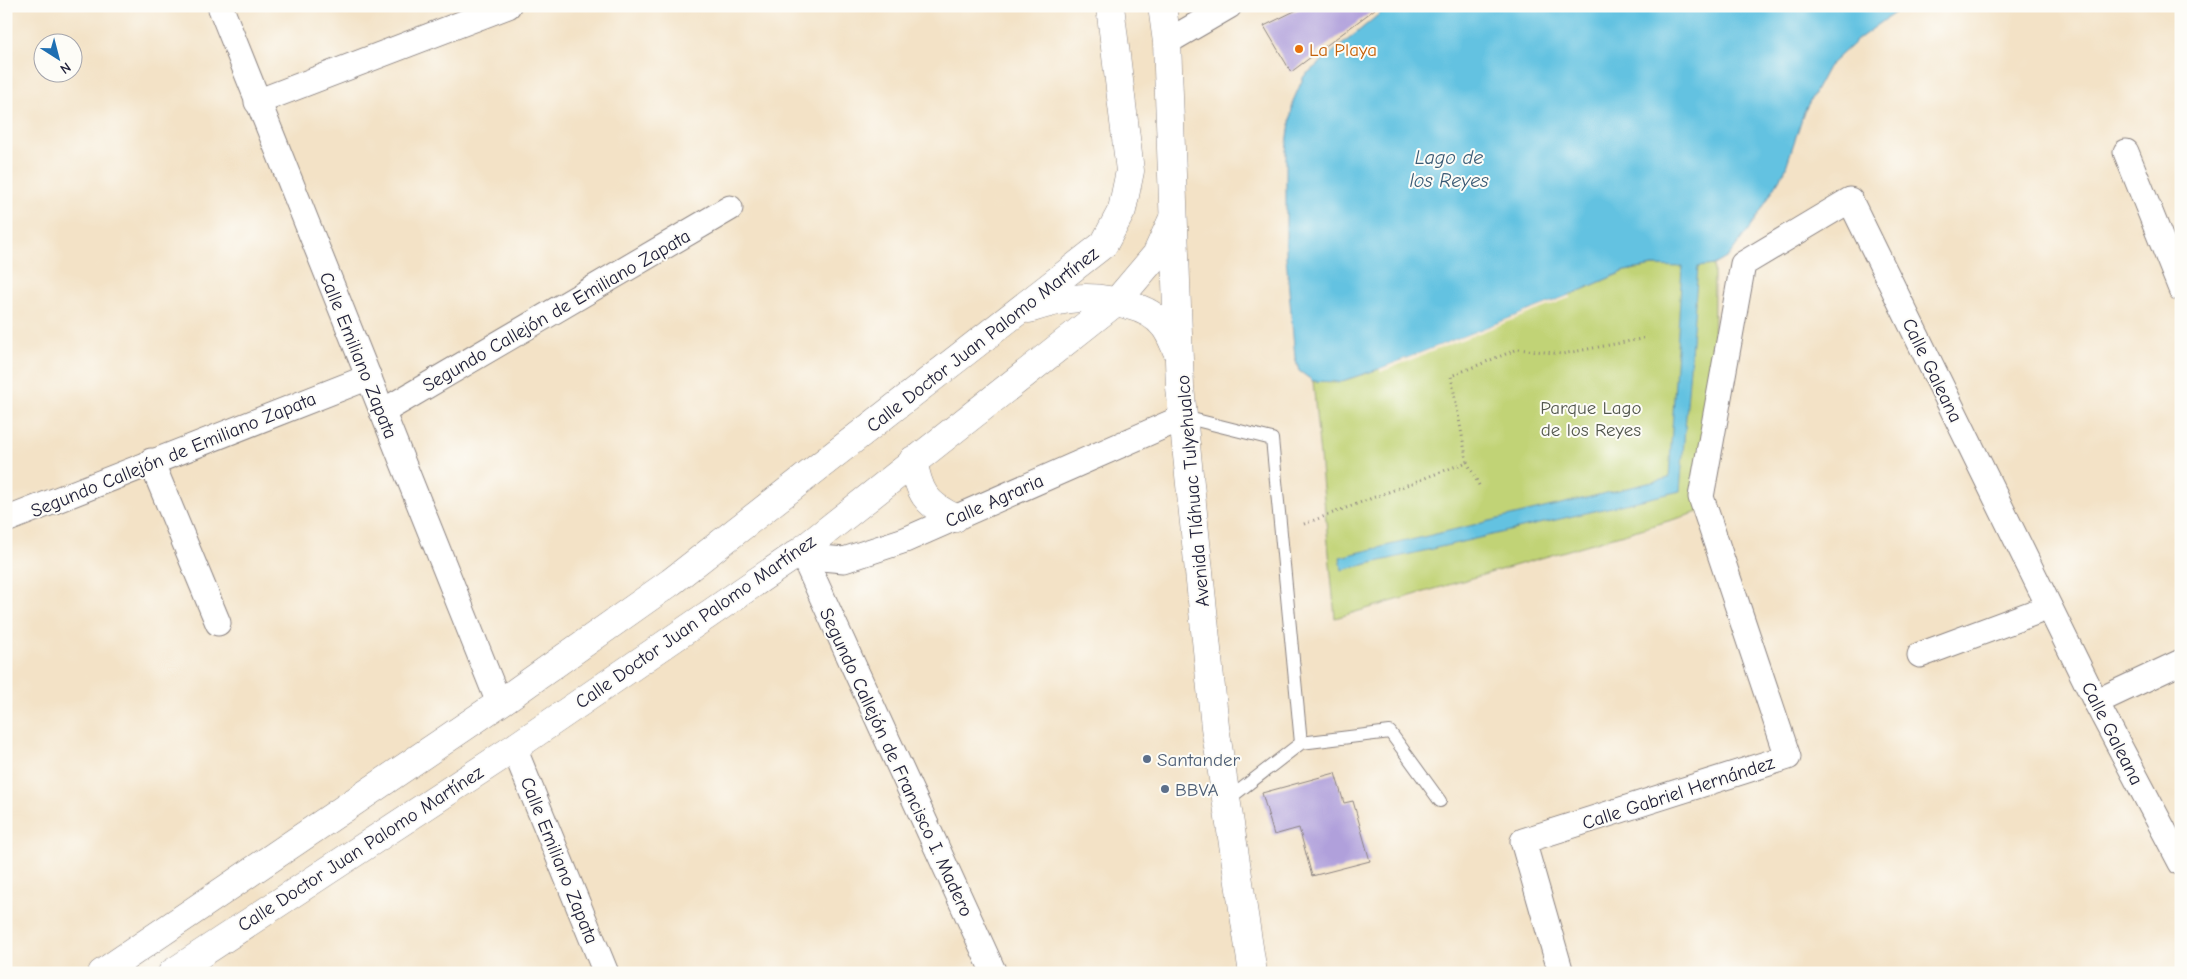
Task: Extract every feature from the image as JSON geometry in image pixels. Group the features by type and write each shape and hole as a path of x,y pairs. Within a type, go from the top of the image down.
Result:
{"street":[{"name":"Calle Emiliano Zapata","path":"220,6 499,703"},
{"path":"257,102 508,6"},
{"name":"Calle Doctor Juan Palomo Martínez","path":"102,973 499,703 671,582 1104,244 1122,210 1130,171 1110,6"},
{"name":"Avenida Tláhuac Tulyehualco","path":"1162,6 1167,42 1179,354 1184,417 1214,727 1253,973"},
{"path":"1167,42 1229,6"},
{"path":"2126,152 2181,289"},
{"name":"Calle Galeana","path":"1701,497 1744,264 1850,200 2096,702 2181,863"},
{"name":"Segundo Callejón de Emiliano Zapata","path":"382,412 730,208"},
{"name":"Calle Doctor Juan Palomo Martínez","path":"172,973 514,748 800,550 1117,301 1156,255 1174,218"},
{"path":"1014,314 1054,301 1092,297 1117,301 1143,310 1164,325 1179,354"},
{"name":"Segundo Callejón de Emiliano Zapata","path":"6,520 151,461 369,377"},
{"name":"Calle Agraria","path":"800,550 821,558 844,560 905,540 1184,417"},
{"path":"913,460 920,490 928,502 954,518"},
{"path":"151,461 218,624"},
{"name":"Calle Gabriel Hernández","path":"1561,973 1523,841 1788,757 1701,497"},
{"name":"Segundo Callejón de Francisco I. Madero","path":"800,550 994,973"},
{"path":"1920,655 2049,607"},
{"path":"2096,702 2181,662"},
{"name":"Calle Emiliano Zapata","path":"514,748 606,973"}],"lane":[{"path":"1184,417 1272,439 1301,743"},
{"path":"1226,801 1301,743 1390,732 1440,801"}],"path":[{"path":"1480,487 1467,462 1451,376 1518,349 1562,354 1646,338"},
{"path":"1282,533 1467,462"}],"green space":[{"name":"Parque Lago de los Reyes","path":"1714,265 1713,508 1335,618 1313,381 1339,382 1379,369 1570,295 1625,271 1653,266"}],"water":[{"name":"Lago de los Reyes","path":"1389,6 1904,6 1857,40 1828,67 1804,112 1785,170 1754,222 1728,257 1714,265 1698,267 1680,491 1342,570 1340,557 1669,478 1682,267 1653,266 1625,271 1570,295 1379,369 1339,382 1313,381 1299,371 1295,358 1286,257 1286,151 1293,101 1304,76"}],"pier":[{"path":"1570,295 1570,298 1381,372 1379,369"}],"building":[{"name":"La Playa","path":"1305,6 1373,6 1375,9 1291,72 1264,26"},
{"path":"1335,773 1344,803 1353,801 1370,861 1312,876 1299,828 1274,835 1262,793"}],"place":[{"name":"La Playa","path":"1299,49"},
{"name":"Santander","path":"1147,759"},
{"name":"BBVA","path":"1165,789"}]}
